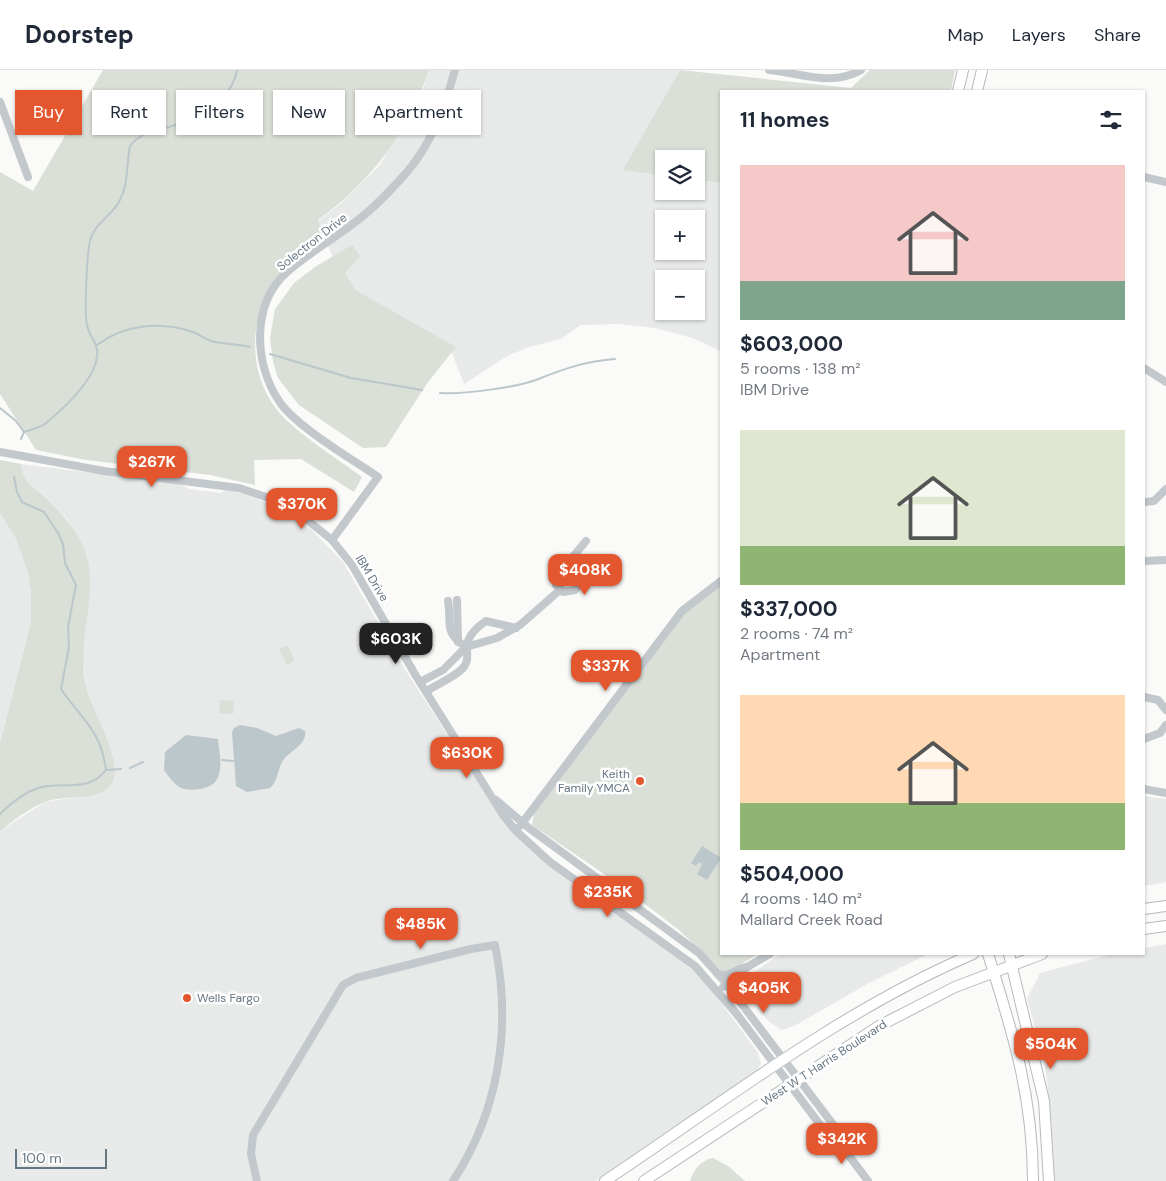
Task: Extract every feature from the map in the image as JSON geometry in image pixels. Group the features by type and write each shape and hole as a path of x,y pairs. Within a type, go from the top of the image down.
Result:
{"main road":[{"path":"958,90 962,70"},
{"path":"978,90 982,70"},
{"path":"1145,910 1166,906"},
{"path":"1145,929 1166,926"},
{"name":"West W T Harris Boulevard","path":"605,1181 774,1065 884,997 972,955"},
{"path":"988,955 1025,1082 1033,1143 1033,1181"},
{"path":"1009,955 1044,1101 1049,1181"},
{"name":"West W T Harris Boulevard","path":"644,1181 798,1078 880,1026 955,987 1039,955"}],"street":[{"name":"Solectron Drive","path":"332,540 378,477 298,421 279,402 263,369 260,329 270,296 286,273 360,219 413,164 439,119 455,70"},
{"path":"769,70 835,79 848,77 861,70"},
{"path":"0,102 28,177"},
{"path":"1145,177 1166,182"},
{"path":"1145,369 1165,379"},
{"name":"IBM Drive","path":"0,452 104,472 247,490 284,505 332,540 352,565 420,682 503,815 516,831 550,862 679,952 695,966 718,991 827,1134 834,1136 836,1128 727,984 687,943 615,892 494,799"},
{"path":"1145,502 1154,501 1166,490"},
{"path":"586,541 558,573 555,582 563,592 568,593 575,590 606,559"},
{"path":"1145,561 1166,560"},
{"path":"516,831 682,610 720,582"},
{"path":"420,682 443,670 466,647 497,638 516,628 561,589"},
{"path":"452,601 454,618 450,631 458,642 466,647"},
{"path":"426,691 463,668 466,661 468,637 486,622 516,628"},
{"path":"1145,697 1158,700 1166,710"},
{"path":"1145,739 1160,733 1166,725"},
{"path":"1145,789 1166,793"},
{"path":"258,1181 251,1149 256,1130 343,986 356,978 471,948 495,945 503,1005 500,1060 486,1112 453,1181"},
{"path":"718,991 748,967 768,955"},
{"path":"718,974 728,975 741,968 748,967"},
{"path":"834,1136 868,1181"}],"shaded area":[{"path":"103,70 429,70 421,90 355,90 355,135 399,135 386,154 355,189 318,220 325,239 291,262 277,278 259,314 255,355 259,374 267,394 278,411 295,428 362,477 354,492 301,459 254,460 255,485 210,475 86,460 36,450 0,394 0,172 33,191 65,135 82,135 82,106"},
{"path":"429,70 680,70 624,170 655,175 655,200 705,200 705,181 720,183 720,351 692,338 655,328 618,324 581,325 561,339 529,347 507,356 464,384 452,353 348,294 318,221 340,204 379,166 398,135 481,135 481,90 423,90"},
{"path":"680,70 851,88 870,70 955,70 951,90 720,90 720,183 705,181 705,150 655,150 655,175 623,170"},
{"path":"352,245 360,256 345,273 355,290 456,347 428,382 386,447 363,448 299,405 278,378 273,362 270,338 275,309 294,283 315,267"},
{"path":"0,460 21,464 24,477 67,521 80,540 86,554 90,585 84,653 86,686 111,749 115,774 112,783 99,793 45,802 27,811 0,831 0,743 31,622 31,592 28,573 16,539 0,513"},
{"path":"21,464 180,484 189,489 221,493 226,489 276,506 312,530 343,562 406,671 499,815 543,860 691,967 712,990 758,1053 761,1064 757,1070 596,1181 0,1181 0,831 45,802 90,795 107,788 92,704 86,686 83,659 89,587 89,569 86,554 67,519 28,484 21,471"},
{"path":"0,513 16,539 28,573 31,592 31,622 0,743"},
{"name":"Keith Family YMCA","path":"720,584 720,955 756,955 728,972 721,971 679,930 619,884 532,825 534,813 683,614"},
{"path":"287,645 295,661 287,665 279,649"},
{"path":"220,700 234,701 233,714 219,713"},
{"path":"240,725 257,728 276,736 299,728 305,731 304,740 284,759 270,788 247,792 236,786 232,732 234,728"},
{"path":"186,735 218,739 220,763 218,777 208,787 193,790 181,788 164,770 165,752"},
{"path":"1145,796 1166,799 1166,882 1145,886"},
{"path":"702,846 720,857 707,880 697,874 702,864 699,862 696,866 691,863"},
{"path":"1166,944 1166,1181 1053,1181 1051,1115 1044,1058 1027,999 1040,973 1108,955 1145,955 1145,948"},
{"path":"779,955 926,955 869,983 796,1025 782,1030 769,1022 740,988 740,982"},
{"path":"713,1158 728,1166 745,1181 690,1181 698,1166 704,1161"}],"waterway":[{"path":"24,432 45,424 60,411 84,385 95,365 97,347 88,329 86,318 86,283 90,241 98,225 116,207 122,195 126,181 130,146 144,135 183,123 213,107 228,91 234,81 237,70"},
{"path":"97,345 108,338 131,329 144,326 168,326 193,332 215,342 250,347"},
{"path":"270,354 351,378 422,390"},
{"path":"440,393 475,392 503,388 536,380 575,366 615,359"},
{"path":"0,408 16,421 24,432"},
{"path":"21,439 24,432"},
{"path":"0,814 8,806 33,790 47,786 92,782 106,770 100,745 95,735 61,689 69,647 68,627 76,585 65,563 63,544 58,533 44,512 22,502 17,492 14,477"},
{"path":"222,760 233,761"},
{"path":"130,768 143,762"},
{"path":"106,770 121,769"}],"place":[{"name":"Keith Family YMCA","path":"640,781"},
{"name":"Wells Fargo","path":"187,998"}]}
